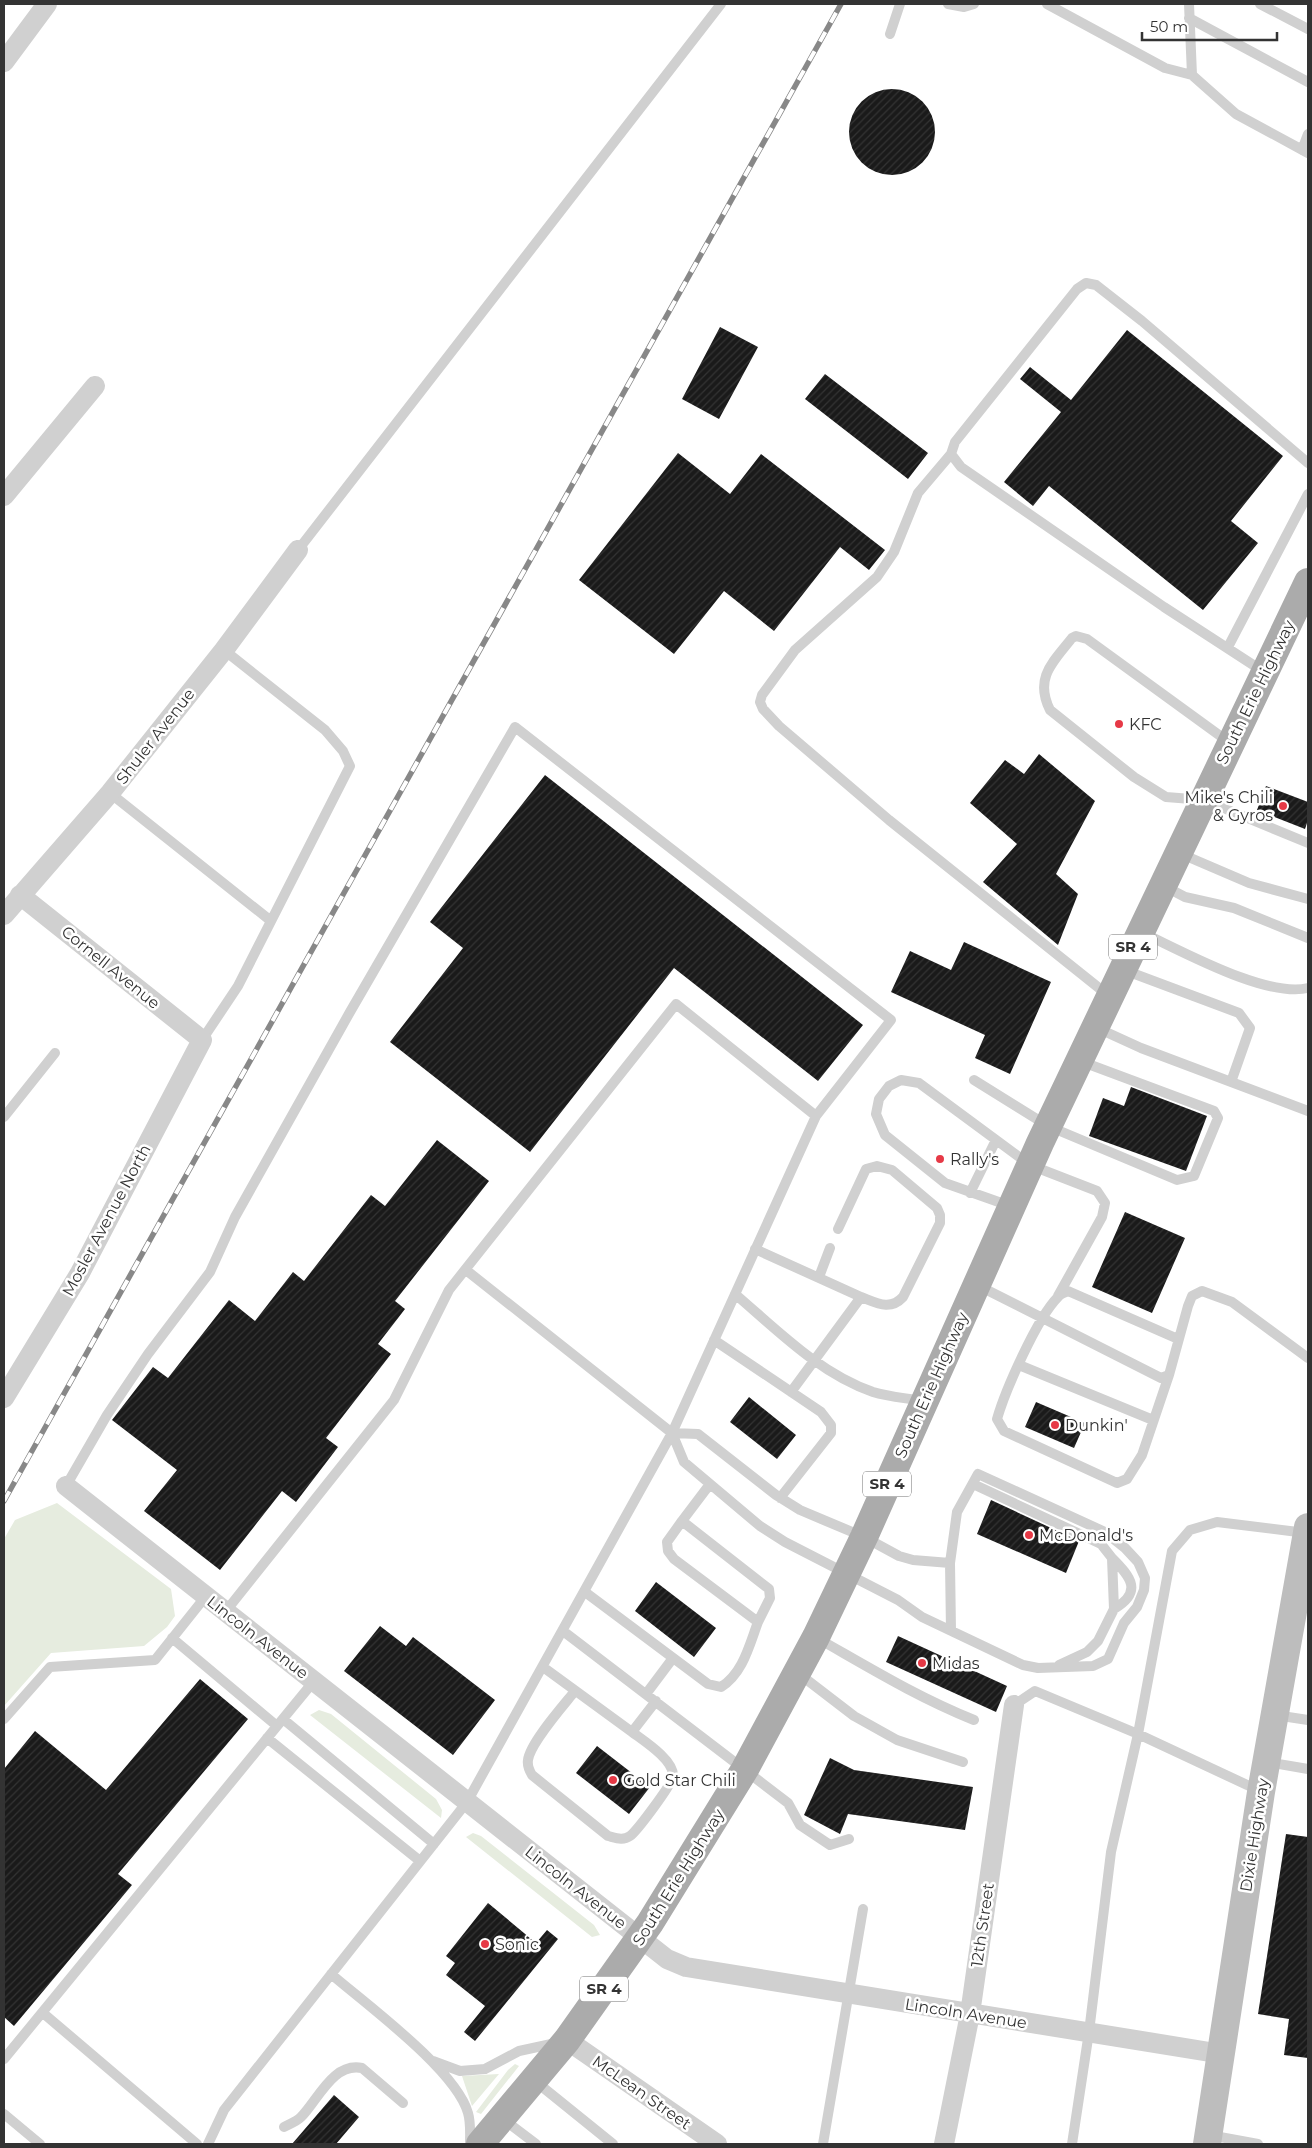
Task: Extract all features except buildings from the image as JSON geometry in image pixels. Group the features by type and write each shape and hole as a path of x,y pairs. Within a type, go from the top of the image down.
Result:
{"main road":[{"name":"South Erie Highway","path":"480,2144 567,2040 640,1938 712,1826 797,1673 864,1537 1048,1126 1265,672 1305,596"}],"street":[{"path":"4,62 47,4"},
{"path":"4,496 95,386"},
{"name":"Shuler Avenue","path":"4,915 110,793 224,650 298,550"},
{"name":"Cornell Avenue","path":"20,895 202,1040"},
{"name":"Mosler Avenue North","path":"4,1398 80,1273 202,1040"},
{"name":"Lincoln Avenue","path":"66,1486 667,1959 686,1967 1222,2054"},
{"name":"Dixie Highway","path":"1207,2140 1222,2054 1261,1792 1308,1531"},
{"name":"12th Street","path":"944,2144 970,2014 1014,1705"},
{"name":"McLean Street","path":"567,2040 717,2144"}],"lane":[{"path":"298,550 721,4"},
{"path":"890,34 900,4"},
{"path":"948,4 964,7 974,4"},
{"path":"1047,4 1165,68 1192,75 1236,114 1305,152 1308,134"},
{"path":"1189,4 1192,75"},
{"path":"1260,4 1308,29"},
{"path":"1190,18 1308,82"},
{"path":"1110,997 888,820 778,726 763,709 760,702 762,694 795,650 877,577 894,552 918,493 951,454 955,442 1077,289 1086,283 1096,285 1142,321 1308,463"},
{"path":"951,454 961,467 1164,607 1265,672"},
{"path":"1228,647 1308,494"},
{"path":"1231,743 1087,639 1076,636 1072,638 1047,671 1043,684 1044,698 1050,710 1134,777 1166,797 1204,800 1308,842"},
{"path":"202,1040 238,986 350,766 343,751 325,730 224,650"},
{"path":"66,1486 107,1416 148,1354 210,1272 235,1217 340,1029 515,727 891,1020 816,1116 672,1433 468,1802 224,2110 208,2144"},
{"path":"110,793 271,921"},
{"path":"1178,853 1249,883 1308,900"},
{"path":"1163,886 1185,897 1234,908 1308,938"},
{"path":"1141,932 1204,962 1260,984 1283,990 1308,988"},
{"path":"1122,970 1239,1013 1250,1028 1231,1082"},
{"path":"226,1611 394,1400 449,1290 676,1004 816,1116"},
{"path":"1095,1027 1141,1048 1308,1112"},
{"path":"4,1117 55,1053"},
{"path":"974,1080 1048,1126 1177,1180 1194,1176 1218,1118 1214,1111 1079,1061"},
{"path":"1011,1207 945,1183 885,1135 876,1114 879,1099 889,1086 901,1080 919,1083 1030,1165 1097,1191 1105,1202 1102,1218 1058,1296 1042,1318 1002,1401 997,1419 1004,1431 1117,1483 1126,1479 1142,1455 1169,1376 1178,1339 1192,1296 1202,1291 1232,1302 1308,1358"},
{"path":"970,1193 996,1140"},
{"path":"756,1249 861,1297 886,1306 896,1304 903,1296 940,1223 940,1215 937,1208 892,1170 877,1166 866,1168 838,1229"},
{"path":"819,1277 830,1248"},
{"path":"466,1270 672,1433 684,1462 769,1532 898,1600 922,1617 951,1631 1023,1665 1038,1668 1093,1666 1108,1658 1124,1623 1137,1607 1144,1590 1144,1578 1138,1562 1105,1532 978,1474 957,1512 950,1563 951,1631"},
{"path":"976,1284 1161,1378 1169,1376"},
{"path":"1058,1296 1068,1291 1178,1339"},
{"path":"735,1294 814,1360 844,1378 874,1392 924,1401"},
{"path":"791,1392 861,1297"},
{"path":"714,1340 821,1412 832,1425 831,1433 780,1498"},
{"path":"1020,1364 1153,1420"},
{"path":"672,1433 698,1434 780,1498 800,1510 864,1537 899,1556 913,1560 950,1563"},
{"path":"710,1484 667,1542 668,1552 674,1559 758,1622"},
{"path":"972,1484 1101,1544 1128,1574 1132,1585 1131,1594 1126,1602 1114,1609"},
{"path":"585,1592 708,1684 721,1687 732,1680 741,1666 758,1622 770,1598 768,1589 682,1521"},
{"path":"1072,2144 1089,2032 1111,1852 1138,1734 1172,1551 1190,1530 1217,1522 1308,1531"},
{"path":"1056,1666 1086,1652 1098,1641 1114,1609 1112,1558"},
{"path":"4,1719 50,1667 155,1660 206,1596"},
{"path":"563,1631 788,1803 800,1825 830,1844 849,1839"},
{"path":"816,1637 932,1703 974,1720"},
{"path":"172,1638 434,1844"},
{"path":"646,1694 673,1658"},
{"path":"543,1667 575,1690 632,1732 663,1756 671,1766 674,1776 670,1786 630,1836 620,1840 608,1836 532,1775 528,1767 528,1758 532,1747 575,1690"},
{"path":"797,1673 854,1716 897,1740 963,1762"},
{"path":"4,2059 314,1681"},
{"path":"1014,1705 1035,1691 1138,1734 1261,1792"},
{"path":"632,1732 656,1701"},
{"path":"1274,1715 1308,1720"},
{"path":"268,1738 420,1862"},
{"path":"1266,1762 1308,1769"},
{"path":"823,2144 863,1909"},
{"path":"331,1974 432,2061 455,2087 468,2114 470,2144"},
{"path":"43,2013 197,2144"},
{"path":"432,2061 460,2071 485,2070 519,2051 567,2040"},
{"path":"284,2127 300,2119 336,2076 344,2069 354,2066 362,2068 403,2103"},
{"path":"534,2080 613,2144"},
{"path":"4,2114 40,2144"},
{"path":"502,2118 536,2144"},
{"path":"1207,2140 1258,2144"}],"shaded area":[{"path":"57,1503 171,1589 175,1616 167,1627 144,1646 51,1653 4,1706 4,1539 15,1520"},
{"path":"319,1710 331,1714 436,1799 442,1810 441,1818 310,1715"},
{"path":"473,1833 481,1836 594,1925 600,1935 592,1937 466,1837"},
{"path":"515,2064 519,2066 481,2114 476,2112 508,2070"},
{"path":"499,2074 472,2106 462,2076"}],"railway":[{"path":"4,1501 841,4"}],"place":[{"name":"KFC","path":"1119,724"},
{"name":"Mike's Chili & Gyros","path":"1283,806"},
{"name":"Rally's","path":"940,1159"},
{"name":"Dunkin'","path":"1055,1425"},
{"name":"McDonald's","path":"1029,1535"},
{"name":"Midas","path":"922,1663"},
{"name":"Gold Star Chili","path":"613,1780"},
{"name":"Sonic","path":"485,1944"}]}
